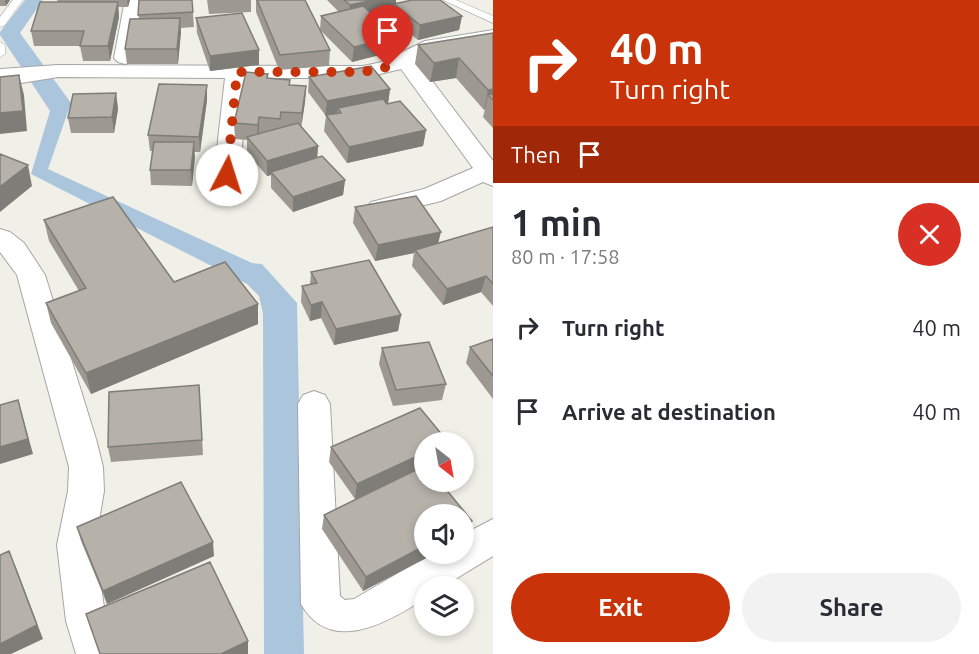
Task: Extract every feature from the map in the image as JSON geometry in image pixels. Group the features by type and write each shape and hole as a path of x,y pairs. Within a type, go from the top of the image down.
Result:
{"street":[{"path":"123,73 135,0"},
{"path":"10,76 58,71 363,72 388,67 432,45 493,36"},
{"path":"362,212 432,195 490,174 405,60"},
{"path":"227,175 237,72"},
{"path":"0,238 13,246 31,274 84,458 86,490 76,545 86,621 96,654"},
{"path":"314,404 321,603 337,620 359,618 493,536"}],"lane":[{"path":"0,24 18,0"},
{"path":"448,0 493,20"},
{"path":"0,45 0,54"}],"water":[{"path":"25,0 43,0 20,33 71,103 48,169 252,263 262,264 297,303 304,654 264,654 263,314 259,296 247,284 31,174 50,111 0,35"}],"building":[{"path":"139,0 192,0 193,12 138,15"},
{"path":"257,0 305,0 330,50 280,55"},
{"path":"344,0 374,0 350,5"},
{"path":"412,0 440,0 462,16 420,25 394,4"},
{"path":"40,2 118,2 108,46 80,46 84,31 31,31"},
{"path":"363,6 397,36 354,47 321,16"},
{"path":"242,13 259,50 210,56 196,18"},
{"path":"180,18 177,49 125,49 130,19"},
{"path":"493,33 493,89 488,90 459,58 434,63 418,45"},
{"path":"371,66 390,89 327,101 309,77"},
{"path":"246,72 268,74 267,78 290,80 289,85 306,86 302,113 281,112 280,119 259,117 258,125 234,123"},
{"path":"19,75 23,111 0,113 0,77"},
{"path":"159,84 207,85 199,137 148,135"},
{"path":"116,93 112,117 68,118 73,94"},
{"path":"383,99 387,104 400,101 426,130 349,147 326,115 341,113 338,108"},
{"path":"298,123 318,146 267,161 247,137"},
{"path":"154,142 194,142 191,170 150,170"},
{"path":"0,154 28,165 0,187"},
{"path":"322,156 345,180 293,197 271,172"},
{"path":"416,196 441,232 378,245 355,207"},
{"path":"113,197 174,282 225,262 258,304 86,373 46,303 86,288 44,220"},
{"path":"493,227 493,284 486,276 447,289 415,250"},
{"path":"369,260 401,315 336,329 322,302 311,305 302,286 317,283 311,272"},
{"path":"493,339 493,376 470,347"},
{"path":"429,342 446,384 396,390 382,348"},
{"path":"199,385 202,440 108,447 109,392"},
{"path":"18,400 28,439 0,447 0,405"},
{"path":"420,408 440,432 414,432 414,458 357,484 331,447"},
{"path":"414,471 414,492 448,492 458,504 414,504 414,551 366,577 324,515"},
{"path":"181,482 213,542 103,591 77,527"},
{"path":"9,551 37,625 0,644 0,555"},
{"path":"210,562 248,641 221,654 100,654 86,614"}],"route":[{"path":"227,175 237,72 363,72 388,67"}]}
